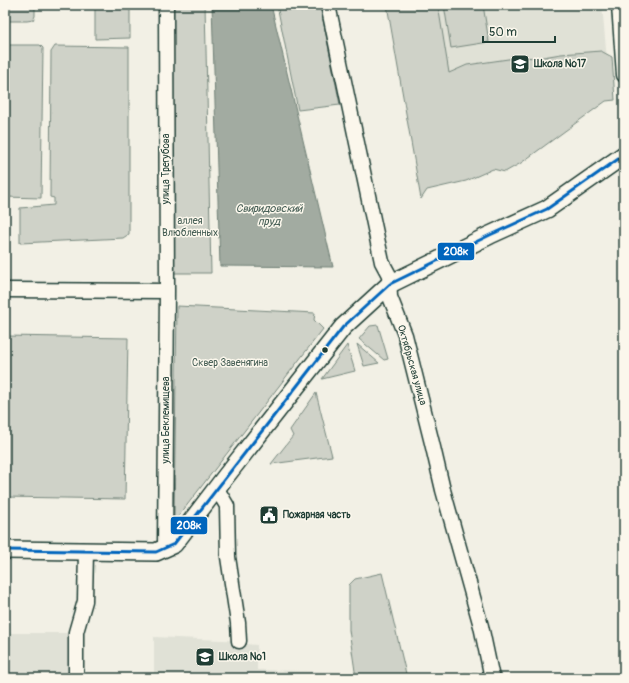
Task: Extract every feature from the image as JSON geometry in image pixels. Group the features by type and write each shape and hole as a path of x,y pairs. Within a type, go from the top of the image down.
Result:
{"main road":[{"path":"5,550 156,552 174,544 343,327 390,284 547,209 624,155"}],"street":[{"name":"улица Трегубова","path":"166,5 167,291"},
{"name":"Октябрьская улица","path":"328,5 382,262 389,275 390,298 404,335 443,490 481,626 492,678"},
{"path":"619,5 624,75"},
{"path":"5,290 167,291"},
{"name":"улица Беклемищева","path":"165,549 167,291"},
{"path":"217,489 227,506 228,557 238,623 239,641"},
{"path":"76,678 76,632 85,600 86,551"}],"shaded area":[{"name":"Школа №17","path":"433,5 602,5 607,60 450,118"},
{"path":"5,633 68,633 68,678 5,678"},
{"name":"Школа №1","path":"154,637 245,641 245,644 257,645 257,670 343,672 369,678 154,678"}],"green space":[{"path":"5,5 35,5 35,16 33,20 27,21 5,21"},
{"path":"95,5 130,5 130,38 95,39"},
{"name":"аллея Влюбленных","path":"169,5 205,5 211,273 169,273"},
{"path":"277,5 320,5 340,105 298,110"},
{"path":"387,5 438,5 449,73 467,65 522,57 537,58 561,54 601,51 612,57 615,100 606,101 521,163 505,172 493,169 466,181 427,190 421,199"},
{"path":"444,5 483,5 489,42 451,48"},
{"path":"5,45 40,45 43,48 41,198 5,197"},
{"path":"55,46 129,47 129,234 123,238 20,243 20,208 54,205 54,198 50,197 51,52"},
{"name":"Сквер Завенягина","path":"177,306 315,313 314,320 323,329 174,522"},
{"path":"378,325 388,359 384,360 359,339 370,326"},
{"path":"5,336 128,338 125,499 5,497"},
{"path":"357,344 379,363 364,366"},
{"path":"347,345 355,371 322,379"},
{"path":"316,393 332,456 271,464 293,436 290,430"},
{"path":"382,573 407,678 356,678 349,630 349,585 355,579"},
{"path":"464,673 480,674 480,678 465,678"}],"water":[{"name":"Свиридовский пруд","path":"212,5 271,5 333,267 220,266"}],"transit line":[{"name":"208к","path":"5,550 156,552 174,544 343,327 390,284 547,209 624,155"}],"place":[{"name":"Школа №17","path":"520,64"},
{"name":"Пожарная часть","path":"269,515"},
{"name":"Школа №1","path":"205,657"}]}
